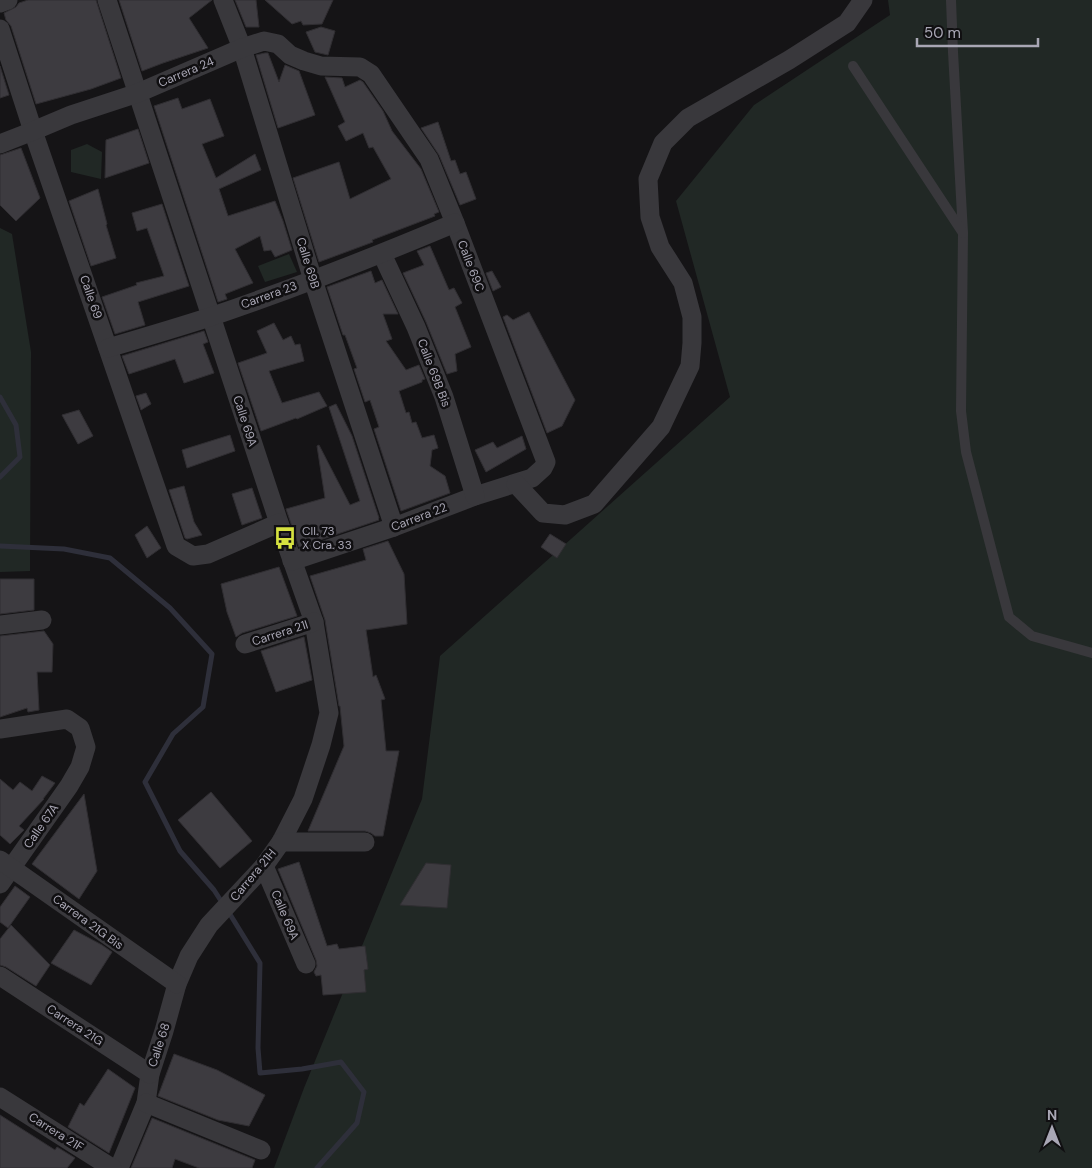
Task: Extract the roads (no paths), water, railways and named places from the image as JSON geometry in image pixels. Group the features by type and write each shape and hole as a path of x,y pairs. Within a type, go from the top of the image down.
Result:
{"street":[{"path":"0,3 8,0"},
{"name":"Calle 69A","path":"107,0 279,523 314,622 330,714 303,799 280,842"},
{"name":"Calle 69B","path":"223,0 242,48 313,280 394,527"},
{"path":"516,484 543,514 565,515 594,504 660,427 690,366 692,344 692,317 683,284 660,247 650,217 648,178 663,143 688,118 789,60 847,23 863,0"},
{"name":"Calle 69","path":"0,29 33,131 176,546 193,556 208,554 279,523"},
{"name":"Carrera 24","path":"0,144 71,115 138,93 242,48 264,41 278,44 290,55 304,61 321,66 360,67 371,74"},
{"name":"Calle 69C","path":"371,74 429,159 546,462 543,468"},
{"name":"Carrera 23","path":"108,348 211,316 313,280 382,254 455,223"},
{"name":"Calle 69B Bis","path":"382,254 416,327 444,397 475,496"},
{"name":"Carrera 22","path":"292,561 394,527 475,496 516,484 532,478 543,468"},
{"path":"0,625 42,620"},
{"name":"Carrera 21I","path":"245,644 314,622"},
{"name":"Calle 67A","path":"0,729 67,719 80,728 86,747 80,767 69,786 6,864 0,884"},
{"name":"Carrera 21H","path":"209,925 264,866 280,842 365,842"},
{"name":"Carrera 21G Bis","path":"6,864 176,984"},
{"name":"Calle 69A","path":"264,866 306,964"},
{"name":"Calle 68","path":"119,1168 146,1103 150,1074 164,1031 176,984 189,956 209,925"},
{"name":"Carrera 21G","path":"0,976 150,1074"},
{"name":"Carrera 21F","path":"0,1097 112,1168"},
{"path":"146,1103 261,1150"}],"lane":[{"path":"952,0 963,233 961,412 966,452 1009,617 1032,636 1092,653"},
{"path":"853,66 963,233"}],"waterway":[{"path":"0,397 16,425 20,457 0,477"},
{"path":"0,546 64,549 110,558 170,608 212,654 203,707 173,734 145,782 180,851 214,890 223,904"},
{"path":"228,911 260,963 258,1048 260,1073 302,1069 341,1062 364,1092 357,1123 317,1168"}],"place":[{"name":"Cll. 73 X Cra. 33","path":"285,538"}]}
